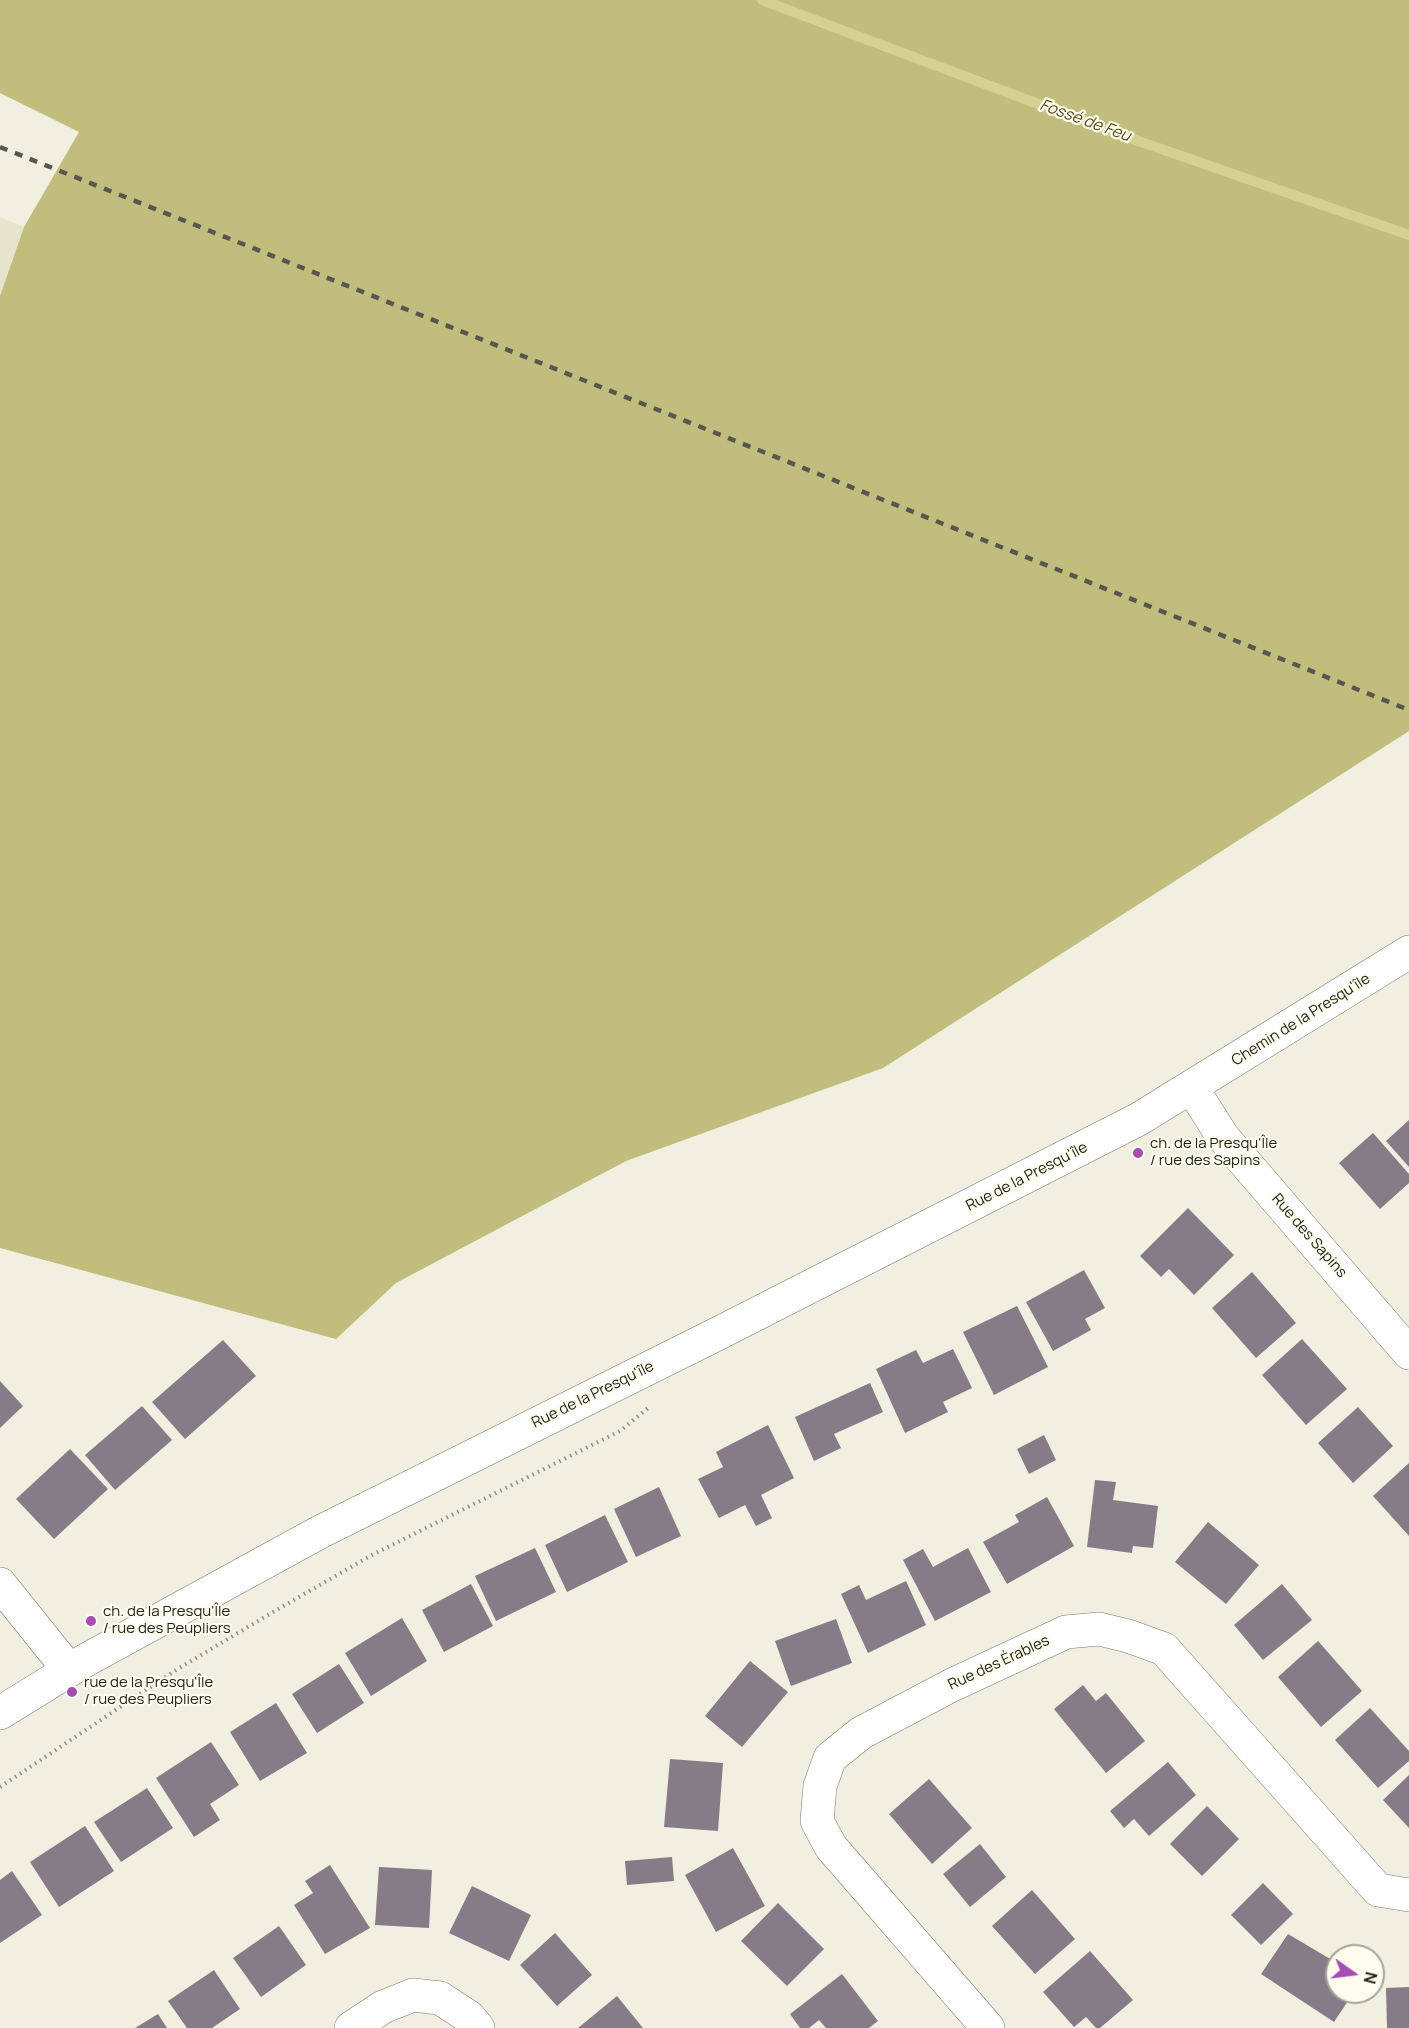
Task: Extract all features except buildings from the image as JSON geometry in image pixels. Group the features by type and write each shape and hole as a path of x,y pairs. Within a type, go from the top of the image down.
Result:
{"street":[{"name":"Chemin de la Presqu'île","path":"1192,1088 1409,952"},
{"name":"Rue des Sapins","path":"1192,1088 1223,1137 1409,1353"},
{"name":"Rue de la Presqu'île","path":"0,1713 69,1670 320,1532 1027,1177 1192,1088"},
{"path":"0,1584 69,1670"},
{"name":"Rue des Érables","path":"988,2028 831,1847 817,1821 820,1786 830,1758 861,1733 952,1685 1066,1632 1098,1629 1128,1636 1164,1649 1378,1890 1409,1895"},
{"path":"351,2028 383,2007 413,1995 440,1998 469,2017 478,2028"}],"path":[{"path":"0,1786 176,1670 273,1612 372,1555 620,1431 650,1407"}],"shaded area":[{"path":"0,0 1409,0 1409,731 883,1068 626,1161 396,1283 336,1339 0,1248 0,296 24,227 79,132 0,93"},
{"path":"0,217 24,227 0,296"}],"waterway":[{"name":"Fossé de Feu","path":"762,0 1118,134 1409,235"}],"railway":[{"path":"0,147 1409,710"}],"place":[{"name":"ch. de la Presqu'Île / rue des Sapins","path":"1138,1153"},
{"name":"ch. de la Presqu'Île / rue des Peupliers","path":"91,1621"},
{"name":"rue de la Presqu'Île / rue des Peupliers","path":"72,1692"}]}
